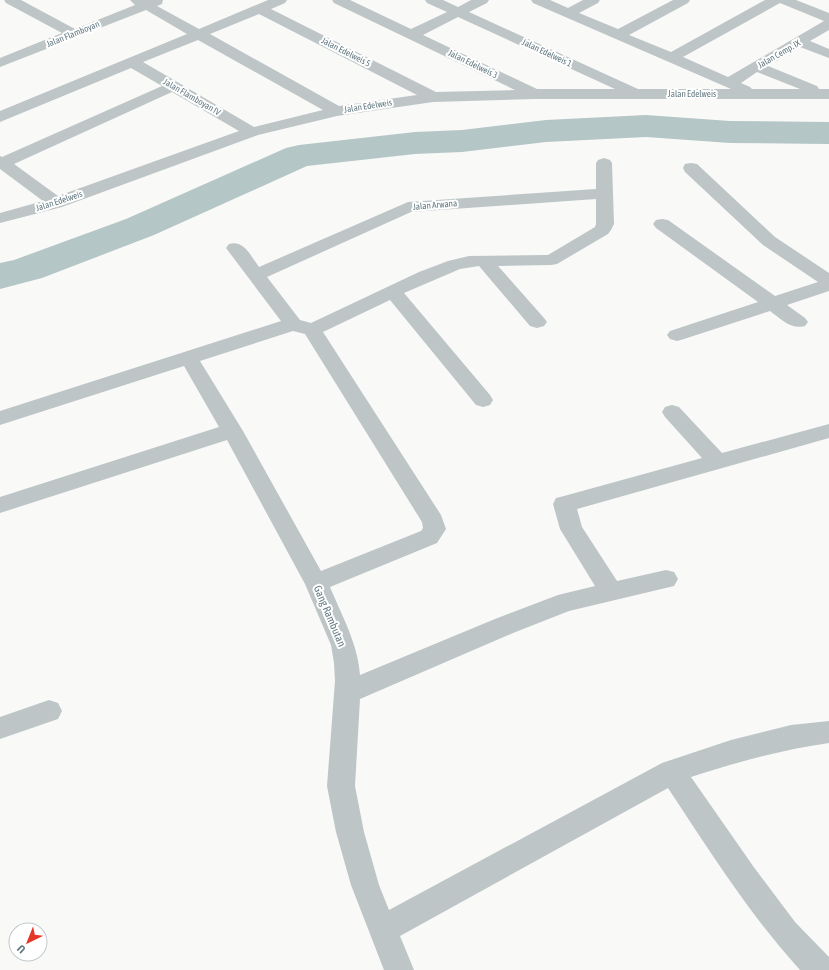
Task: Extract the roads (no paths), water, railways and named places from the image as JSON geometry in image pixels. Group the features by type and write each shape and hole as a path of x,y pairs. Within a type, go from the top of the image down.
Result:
{"street":[{"path":"11,0 74,34"},
{"path":"0,117 280,0"},
{"name":"Jalan Edelweis 3","path":"339,0 534,94"},
{"name":"Jalan Edelweis 1","path":"432,0 636,94"},
{"path":"411,35 482,0"},
{"path":"538,0 753,94"},
{"path":"568,13 593,0"},
{"path":"618,35 683,0"},
{"path":"671,58 775,0"},
{"path":"784,0 829,18"},
{"path":"148,2 198,34 337,111"},
{"name":"Jalan Flamboyan","path":"2,61 74,34 148,2"},
{"name":"Jalan Edelweis 5","path":"259,8 433,97"},
{"name":"Jalan Cemp. IX","path":"729,83 829,24"},
{"path":"799,42 829,54"},
{"name":"Jalan Flamboyan IV","path":"132,62 252,132"},
{"path":"757,67 827,95"},
{"path":"56,203 1,162 173,86"},
{"name":"Jalan Edelweis","path":"0,218 56,203 252,132 337,111 433,97 534,94 827,95"},
{"path":"0,418 188,358 302,327 393,292 454,265 469,261 551,260 602,230 605,224 604,163"},
{"path":"691,168 769,241 829,280"},
{"name":"Jalan Arwana","path":"255,275 408,207 605,193"},
{"path":"662,224 798,322"},
{"path":"235,248 255,275 302,327 432,521 435,529 429,537 316,583"},
{"path":"484,261 537,322"},
{"path":"677,335 829,285"},
{"path":"393,292 483,400"},
{"name":"Gang Rambutan","path":"188,358 232,431 316,583 343,645 347,663 348,692 341,786 350,832 365,885 400,970"},
{"path":"672,412 717,461"},
{"path":"0,505 232,431"},
{"path":"611,592 571,529 564,504 717,461 829,432"},
{"path":"348,692 504,626 566,602 666,579"},
{"path":"0,728 49,711"},
{"path":"383,929 672,772 731,752 791,737 829,732"},
{"path":"672,772 743,876 785,932 820,970"}],"waterway":[{"path":"0,276 28,269 140,227 299,156 415,143 462,141 546,131 646,126 730,132 829,133"}]}
